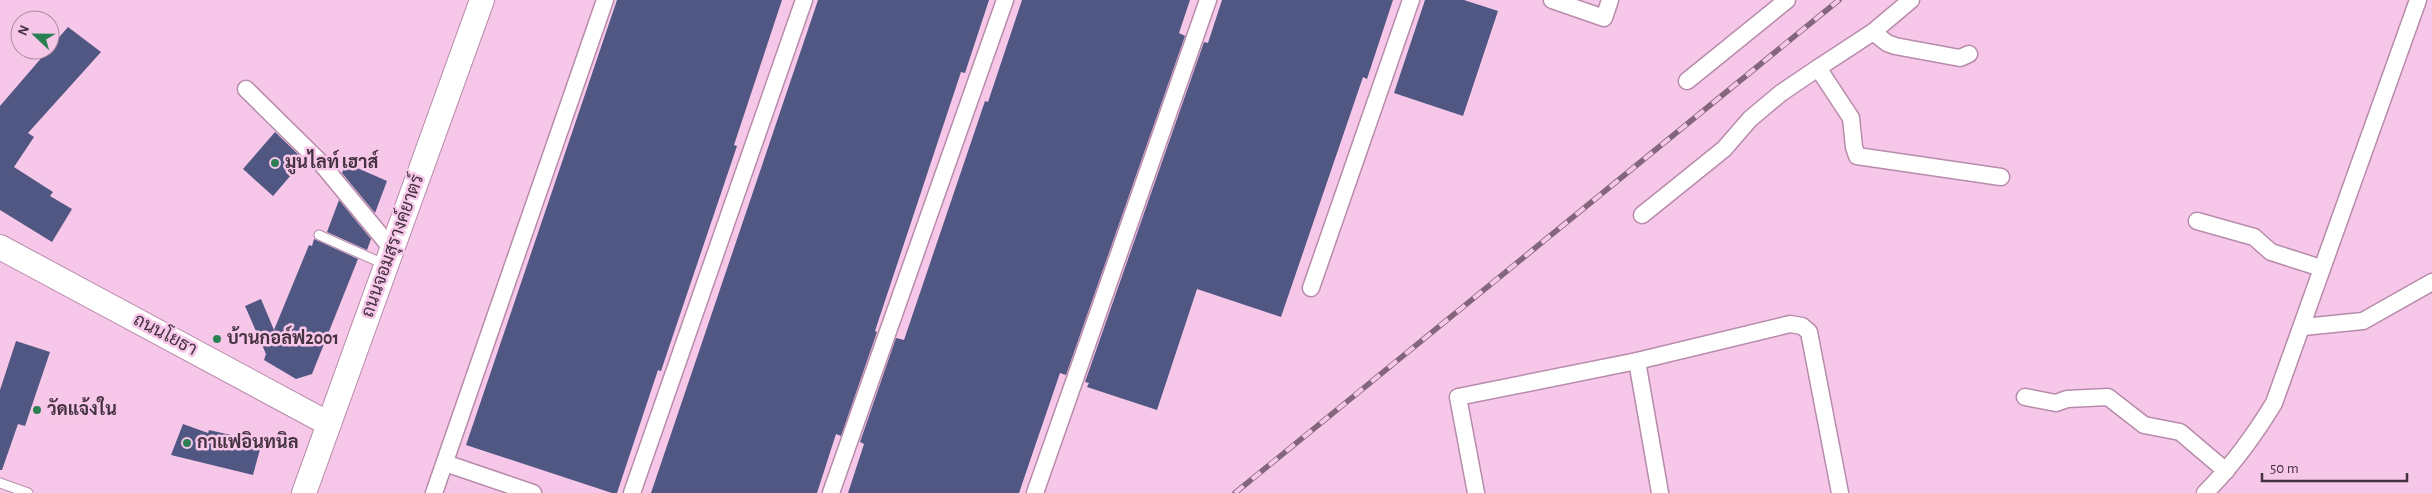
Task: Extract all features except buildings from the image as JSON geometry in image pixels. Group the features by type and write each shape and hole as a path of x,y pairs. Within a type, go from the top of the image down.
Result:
{"main road":[{"name":"ถนนจอมสุรางค์ยาตร์","path":"304,493 482,0"},
{"name":"ถนนโยธา","path":"0,247 329,424"}],"street":[{"path":"434,493 605,0"},
{"path":"632,493 804,0"},
{"path":"832,493 1005,0"},
{"path":"1034,493 1208,0"},
{"path":"1311,288 1411,0"},
{"path":"1552,0 1604,18 1610,0"},
{"path":"1687,81 1787,0"},
{"path":"1642,214 1724,149 1756,114 1781,93 1873,32 1911,0"},
{"path":"2205,493 2226,471 2259,428 2274,403 2418,0"},
{"path":"1873,32 1887,43 1895,46 1960,58 1969,54"},
{"path":"1818,68 1851,118 1854,147 1857,156 2001,177"},
{"path":"246,89 320,162 389,257"},
{"path":"2197,220 2254,237 2271,252 2321,268"},
{"path":"2302,327 2363,321 2432,282"},
{"path":"1476,493 1458,397 1637,361 1790,324 1802,326 1809,332 1840,493"},
{"path":"1637,361 1660,493"},
{"path":"2025,397 2056,403 2067,399 2108,397 2144,425 2180,432 2226,471"},
{"path":"445,462 533,493"}],"lane":[{"path":"319,235 389,257"},
{"path":"0,483 28,493"}],"railway":[{"path":"1235,493 1839,0"}],"place":[{"name":"มูนไลท์ เฮาส์","path":"275,163"},
{"name":"บ้านกอล์ฟ2001","path":"217,339"},
{"name":"วัดแจ้งใน","path":"37,410"},
{"name":"กาแฟอินทนิล","path":"187,443"}]}
